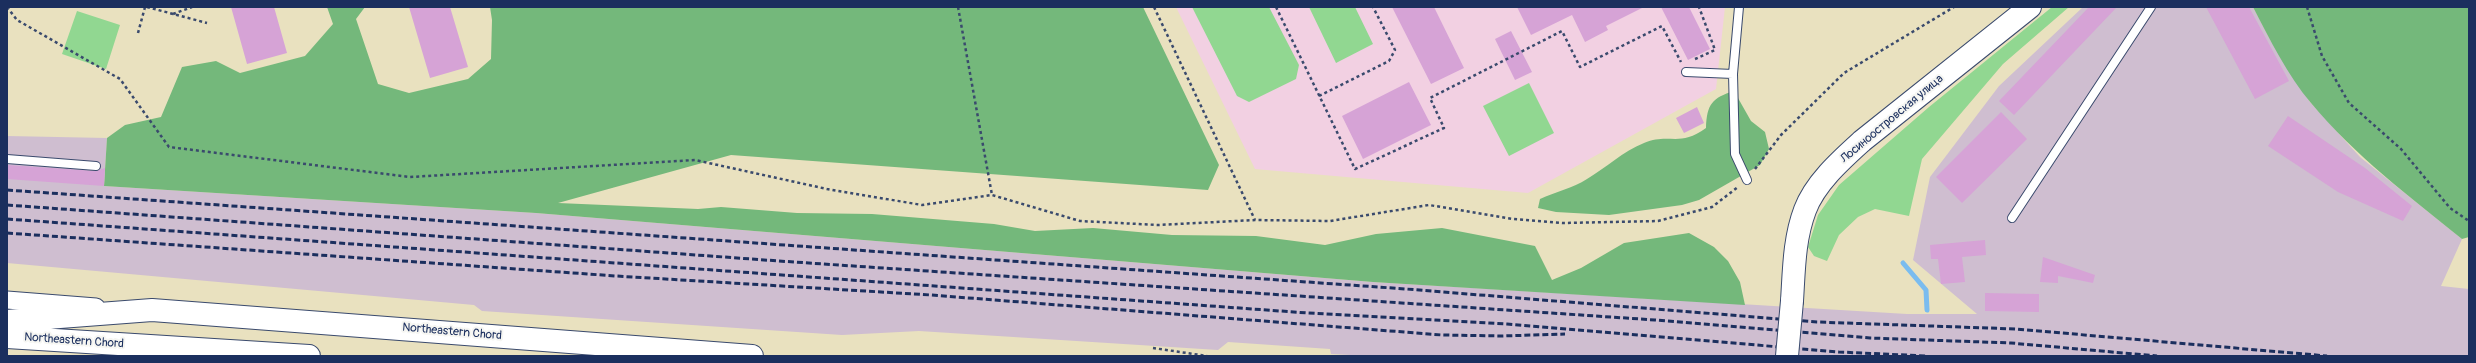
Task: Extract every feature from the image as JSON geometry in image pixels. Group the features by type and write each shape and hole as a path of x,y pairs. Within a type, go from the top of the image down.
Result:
{"main road":[{"name":"Лосиноостровская улица","path":"1787,356 1796,243 1806,208 1823,182 1840,161 1862,141 2030,7"},
{"name":"Northeastern Chord","path":"7,321 152,310 752,356"},
{"name":"Northeastern Chord","path":"7,337 309,356"}],"street":[{"name":"Northeastern Chord","path":"7,300 152,310"}],"lane":[{"path":"1738,7 1733,74 1735,154 1747,180"},
{"path":"2012,218 2151,7"},
{"path":"1684,69 1733,74"},
{"path":"7,159 96,166"}],"path":[{"path":"7,7 17,20 120,79 169,147 410,177 695,160 827,189 922,204 992,195 1080,221 1158,225 1255,220 1330,221 1429,205 1513,219 1563,223 1658,221 1712,207 1747,180 1781,135 1844,73 1954,7"},
{"path":"138,33 146,7 207,23"},
{"path":"173,14 192,7"},
{"path":"958,7 992,195"},
{"path":"1154,7 1255,220"},
{"path":"1276,7 1355,169 1444,128 1430,98 1562,31 1580,67 1662,26 1684,69 1715,50 1700,7"},
{"path":"1319,96 1389,61 1395,50 1373,7"},
{"path":"2307,7 2322,56 2349,103 2401,149 2450,208 2469,221"},
{"path":"1152,348 1207,356"}],"shaded area":[{"path":"1176,7 1725,7 1716,89 1528,193 1255,169"},
{"path":"2083,7 2253,7 2271,41 2310,102 2360,157 2462,239 2441,286 2469,289 2469,356 1368,356 1331,354 1330,349 1228,342 1218,350 919,331 842,335 482,311 474,305 7,263 7,136 107,138 104,186 536,213 1373,282 1907,314 1977,314 1913,260 1930,177 1999,86"}],"green space":[{"path":"327,7 365,7 356,19 378,84 409,93 468,79 491,59 492,20 490,7 1143,7 1219,165 1208,190 731,155 558,203 698,209 721,207 797,213 872,214 994,224 1035,231 1093,228 1172,235 1256,236 1325,245 1376,234 1442,228 1535,246 1552,280 1581,268 1624,243 1689,233 1714,247 1728,261 1740,282 1745,305 1373,282 536,213 104,186 107,138 125,125 161,117 182,67 216,61 240,73 305,56 333,24"},
{"path":"1192,7 1269,7 1299,65 1296,79 1249,102 1237,96"},
{"path":"1309,7 1355,7 1373,44 1336,63"},
{"path":"2052,7 2069,7 2003,64 1922,159 1909,216 1875,209 1858,217 1839,235 1827,261 1814,256 1808,247 1818,215 1839,185 1929,107"},
{"path":"2253,7 2469,7 2469,237 2462,239 2383,175 2328,122 2294,81"},
{"path":"77,11 120,25 106,69 62,54"},
{"path":"1529,83 1554,133 1509,156 1483,106"},
{"path":"1734,91 1751,121 1765,132 1769,149 1760,165 1699,200 1682,205 1609,215 1556,212 1538,208 1540,199 1582,182 1636,146 1653,140 1681,139 1696,134 1706,128 1709,108 1712,103 1720,96"}],"building":[{"path":"231,7 274,7 287,53 247,64"},
{"path":"409,7 450,7 468,67 430,78"},
{"path":"1392,7 1434,7 1464,68 1431,84"},
{"path":"1517,7 1644,7 1606,26 1608,30 1585,42 1572,15 1531,35"},
{"path":"1661,7 1689,7 1710,49 1688,60"},
{"path":"2089,7 2117,7 2014,115 1999,101"},
{"path":"2206,7 2249,7 2289,81 2255,99"},
{"path":"1511,31 1532,72 1515,80 1495,39"},
{"path":"1409,82 1431,125 1363,159 1342,116"},
{"path":"1697,107 1704,123 1684,133 1676,118"},
{"path":"2001,112 2027,139 1962,203 1936,177"},
{"path":"2288,116 2365,168 2412,206 2403,221 2338,192 2268,146"},
{"path":"7,165 96,171 105,168 104,186 7,179"},
{"path":"1985,240 1986,255 1962,257 1965,282 1941,284 1938,259 1931,259 1930,245"},
{"path":"2043,257 2095,275 2093,283 2058,276 2058,283 2040,282"},
{"path":"1985,293 2039,294 2039,312 1985,311"}],"waterway":[{"path":"1903,263 1926,290 1927,310"}],"railway":[{"path":"7,190 1406,289 1817,322 2016,329 2327,356"},
{"path":"7,205 779,261 1655,320 1870,338 2011,343 2157,356"},
{"path":"7,219 1308,313 1507,324 1839,352 1927,356"},
{"path":"7,233 616,276 931,295 1442,335 1502,336 1565,334"}]}
